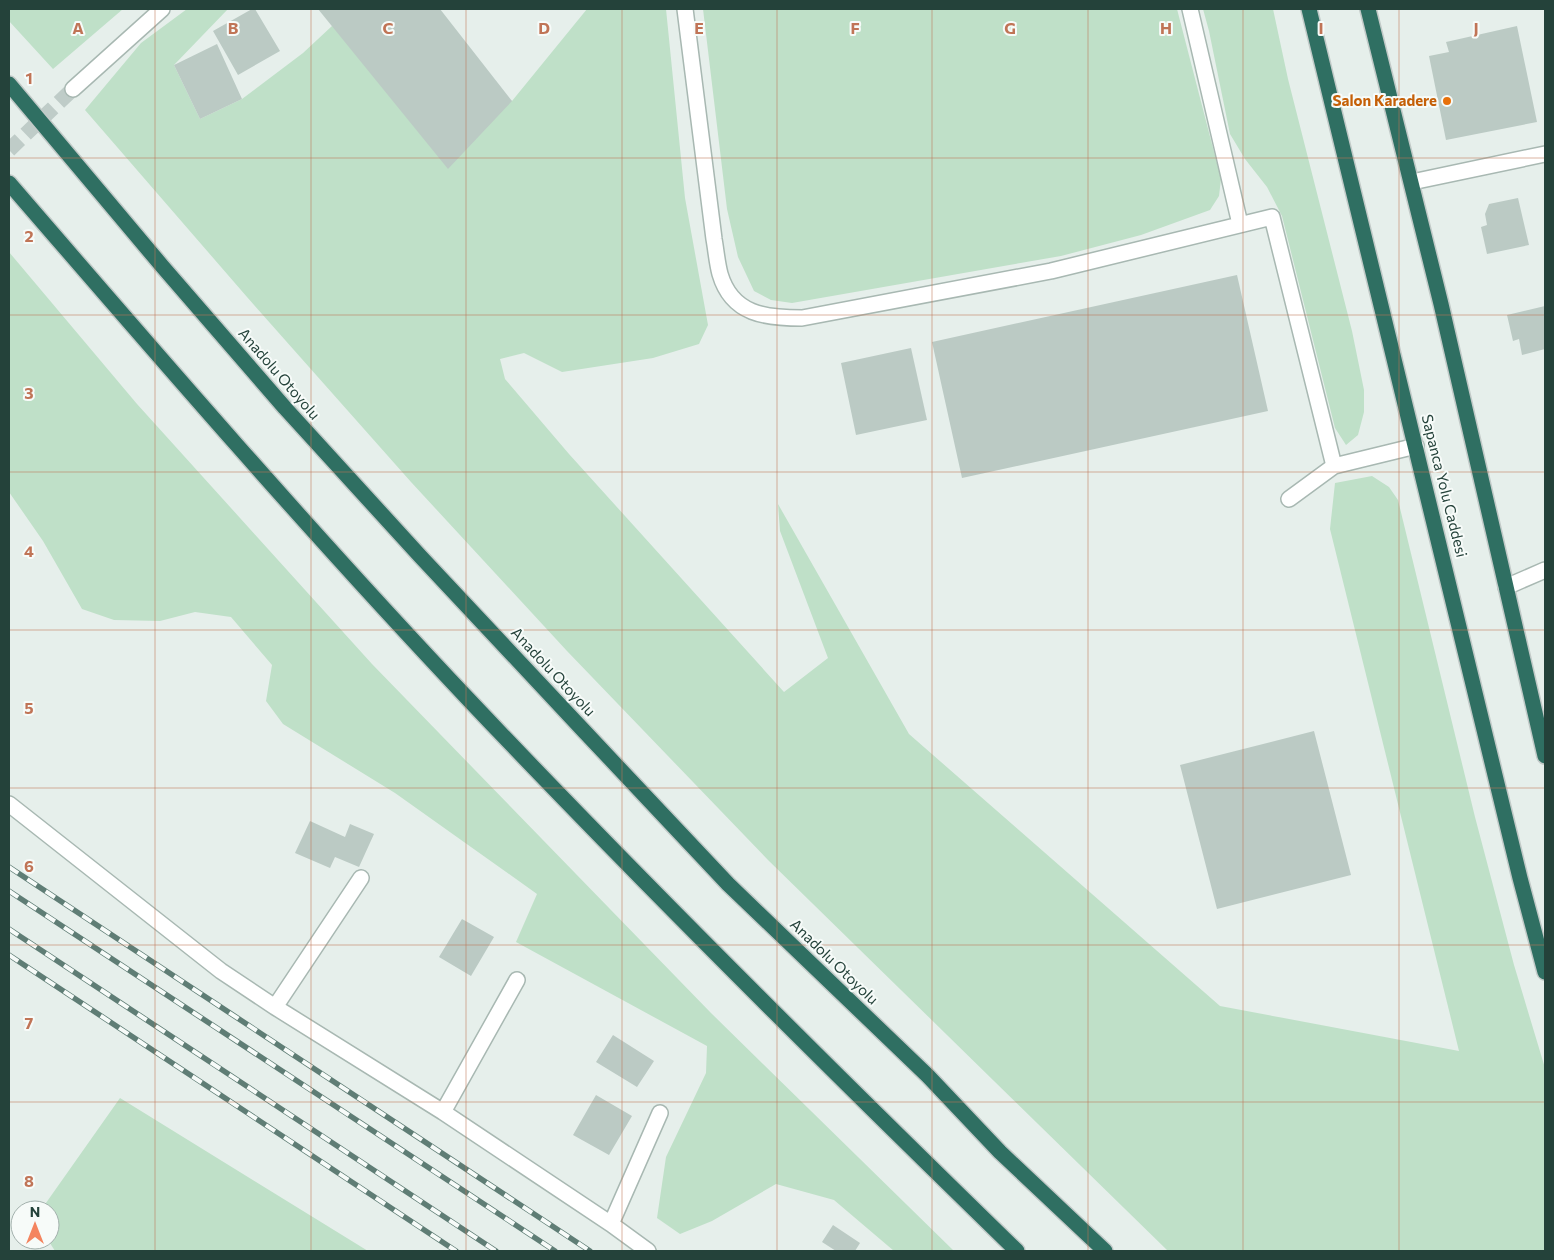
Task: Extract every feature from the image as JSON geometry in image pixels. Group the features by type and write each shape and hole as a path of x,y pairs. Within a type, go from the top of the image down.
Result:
{"highway":[{"name":"Sapanca Yolu Caddesi","path":"1309,9 1520,878 1545,972"},
{"path":"1368,9 1412,182 1545,756"},
{"name":"Anadolu Otoyolu","path":"9,84 162,266 285,408 590,738 728,884 928,1076 1000,1152 1105,1251"},
{"path":"9,183 188,391 294,510 470,701 657,894 1017,1251"}],"street":[{"path":"73,90 162,9"},
{"path":"685,9 720,274 730,295 748,310 772,318 802,318 1052,271 1272,216 1334,466"},
{"path":"1190,9 1240,224"},
{"path":"1412,182 1545,154"},
{"path":"1289,499 1334,466 1416,446"},
{"path":"1506,588 1545,570"},
{"path":"9,804 221,971 274,1007 443,1112 611,1224 648,1251"},
{"path":"274,1007 361,878"},
{"path":"443,1112 517,980"},
{"path":"611,1224 660,1113"}],"green space":[{"path":"9,9 123,9 53,69 9,21"},
{"path":"187,9 228,9 174,65 200,119 242,99 303,53 332,26 512,101 587,9 666,9 685,198 708,325 699,344 653,358 562,372 524,353 500,359 505,379 569,454 784,692 828,658 780,531 778,504 909,734 1220,1006 1459,1051 1330,529 1335,483 1372,476 1389,487 1398,500 1475,817 1514,965 1545,1068 1545,1251 1168,1251 768,860 567,651 411,482 85,110 141,43"},
{"path":"703,9 1177,9 1221,179 1219,196 1210,210 1141,235 1061,256 792,303 771,300 754,291 738,257 727,209"},
{"path":"1203,9 1273,9 1288,79 1352,331 1364,390 1364,412 1358,435 1346,445 1335,428 1282,216 1267,187 1245,159 1230,134"},
{"path":"9,252 137,404 372,664 711,1013 954,1251 894,1251 834,1200 776,1184 712,1221 680,1234 657,1218 666,1157 706,1073 707,1046 516,942 537,894 395,793 283,724 266,701 272,665 231,617 195,612 160,621 114,620 82,609 43,541 9,492"},
{"path":"120,1098 368,1251 55,1251 60,1250 60,1200 48,1200"}],"building":[{"path":"255,9 280,51 238,75 213,31"},
{"path":"318,9 440,9 512,101 448,169"},
{"path":"1517,26 1537,122 1446,140 1429,56 1449,52 1446,42"},
{"path":"217,44 242,99 200,119 174,65"},
{"path":"1518,198 1529,245 1487,254 1481,227 1487,225 1485,214 1489,204"},
{"path":"1237,275 1268,411 962,478 932,342"},
{"path":"1545,306 1545,349 1522,355 1519,339 1513,341 1507,315"},
{"path":"911,348 927,420 856,435 841,363"},
{"path":"1314,731 1351,875 1217,909 1180,765"},
{"path":"310,821 345,837 350,824 374,834 359,867 335,857 330,868 295,853"},
{"path":"462,919 494,937 471,976 439,957"},
{"path":"613,1035 654,1061 637,1087 596,1062"},
{"path":"596,1095 632,1116 609,1155 573,1135"},
{"path":"833,1225 860,1243 855,1251 836,1251 822,1242"}],"tunnel":[{"path":"9,150 73,89"}],"railway":[{"path":"9,867 590,1251"},
{"path":"9,891 555,1251"},
{"path":"9,929 496,1251"},
{"path":"9,955 456,1251"}],"place":[{"name":"Salon Karadere","path":"1447,101"}]}
